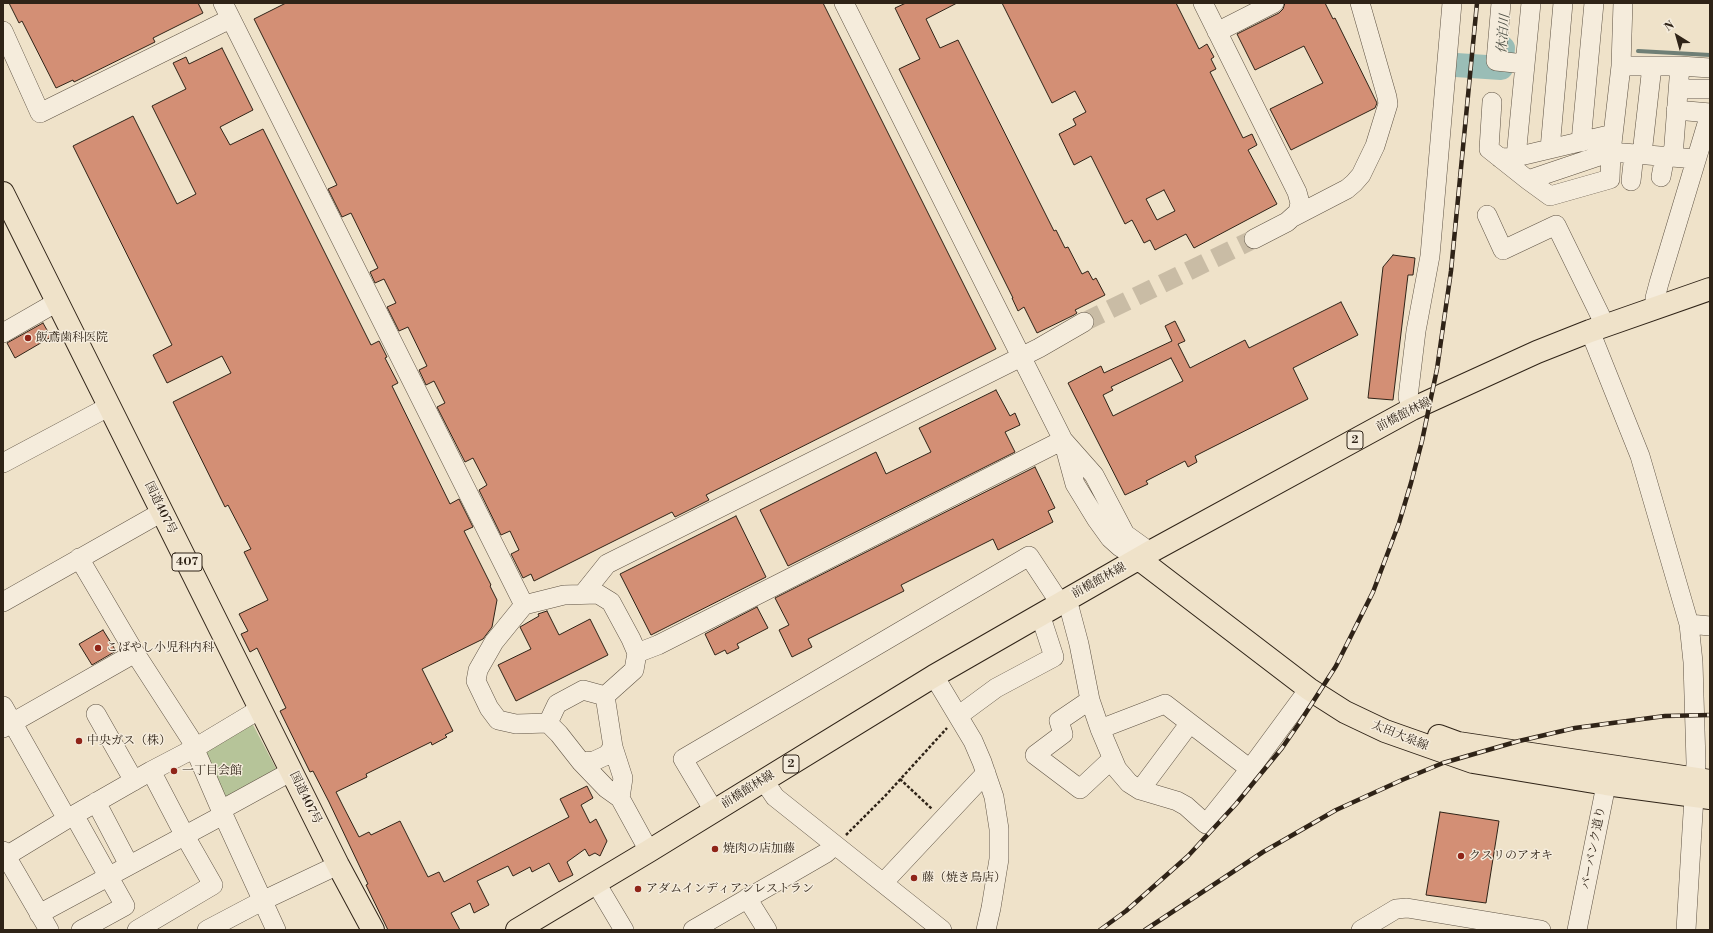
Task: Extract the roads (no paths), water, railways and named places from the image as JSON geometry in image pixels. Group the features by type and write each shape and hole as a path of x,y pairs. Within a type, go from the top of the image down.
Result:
{"main road":[{"name":"国道407号","path":"6,205 110,406 338,865 373,930"},
{"name":"前橋館林線","path":"516,930 649,852 934,676 1040,614 1412,409 1537,352 1597,328 1710,289"},
{"name":"太田大泉線","path":"1145,555 1309,689 1345,712 1385,731 1473,762 1608,775 1702,788"},
{"name":"太田大泉線","path":"1145,555 1310,674 1352,702 1396,722 1458,743 1608,775"}],"street":[{"path":"844,3 1063,440 1075,484 1110,538 1120,547 1145,555"},
{"path":"1202,3 1297,192 1300,204 1298,212 1287,222 1254,239"},
{"path":"1217,32 1274,3"},
{"path":"1293,217 1347,189 1354,183 1361,175 1375,146 1388,104 1360,3"},
{"path":"1412,409 1408,397 1416,331 1430,256 1452,3"},
{"path":"1501,3 1510,63 1508,157"},
{"path":"1510,63 1531,3"},
{"path":"1550,149 1563,3"},
{"path":"1581,142 1594,3"},
{"path":"1492,102 1489,149 1508,157 1528,180 1550,196 1610,179 1612,143 1621,66 1623,3"},
{"path":"3,31 40,113 229,8 524,605"},
{"path":"1621,66 1680,66 1710,68"},
{"path":"1631,181 1638,154 1652,66"},
{"path":"1661,177 1669,157 1674,137 1680,66"},
{"path":"1678,89 1710,89"},
{"path":"1656,307 1655,298 1659,283 1710,114 1676,110"},
{"path":"1674,137 1703,136"},
{"path":"1508,157 1581,142 1612,143 1638,154 1696,159"},
{"path":"1528,180 1612,143"},
{"path":"1488,215 1503,250 1556,225 1600,315 1597,328 1640,456 1688,624 1694,688 1696,763 1702,788 1686,930"},
{"path":"3,333 57,302"},
{"path":"583,594 607,564 1039,348 1084,322"},
{"path":"3,463 110,406"},
{"path":"637,653 658,645 1063,440"},
{"path":"3,602 162,512"},
{"path":"714,811 683,759 1029,556 1064,601 1080,644 1089,693 1100,729 1112,759 1123,778 1148,792 1177,801 1186,806 1206,824 1250,769 1309,689"},
{"path":"79,558 135,653 186,730 276,930"},
{"path":"605,696 634,670 637,653 611,602 598,594 564,595 524,605 494,642 478,670 476,681 489,708 498,720 516,724 548,723 559,734 581,762 606,788 620,798 649,852"},
{"path":"958,716 996,688 1054,657 1040,614"},
{"path":"1688,624 1710,626"},
{"path":"8,725 135,653"},
{"path":"934,676 973,741 994,797 1000,829 999,859 992,908 986,930"},
{"path":"548,723 557,704 583,690 605,696"},
{"path":"1089,693 1059,721 1063,734 1035,755 1080,789 1112,759"},
{"path":"605,696 613,747 623,778 620,798"},
{"path":"1100,729 1165,704 1250,769"},
{"path":"3,706 8,725 70,817 108,876 125,906 81,930"},
{"path":"48,930 4,855 151,771 195,748 260,709"},
{"path":"96,714 134,781"},
{"path":"1148,792 1190,722"},
{"path":"581,762 594,761 607,755 613,747"},
{"path":"137,930 213,885 151,771"},
{"path":"39,914 185,836 222,812 292,771"},
{"path":"884,882 986,773"},
{"name":"バーバンク道り","path":"1577,930 1608,775"},
{"path":"764,781 775,797 884,882 942,930"},
{"path":"96,802 129,865"},
{"path":"693,930 826,852 835,845"},
{"path":"207,930 262,901 338,865"},
{"path":"596,883 624,930"},
{"path":"747,898 767,930"},
{"path":"1361,930 1396,909 1407,908 1482,925 1541,930"}],"waterway":[{"name":"休泊川","path":"1456,65 1501,68 1503,48"},
{"path":"1638,51 1710,55"}],"tunnel":[{"path":"1084,322 1254,239"}],"railway":[{"path":"1100,930 1126,911 1188,856 1236,804 1282,748 1336,666 1373,592 1399,523 1411,483 1422,441 1437,369 1451,271 1477,3"},
{"path":"1145,930 1263,852 1336,810 1443,763 1519,741 1575,728 1665,716 1710,715"}],"place":[{"name":"飯鳶歯科医院","path":"28,338"},
{"name":"こばやし小児科内科","path":"98,648"},
{"name":"中央ガス（株）","path":"79,741"},
{"name":"一丁目会館","path":"174,771"},
{"name":"焼肉の店加藤","path":"715,849"},
{"name":"クスリのアオキ","path":"1461,856"},
{"name":"藤（焼き鳥店）","path":"914,878"},
{"name":"アダムインディアンレストラン","path":"638,889"}]}
